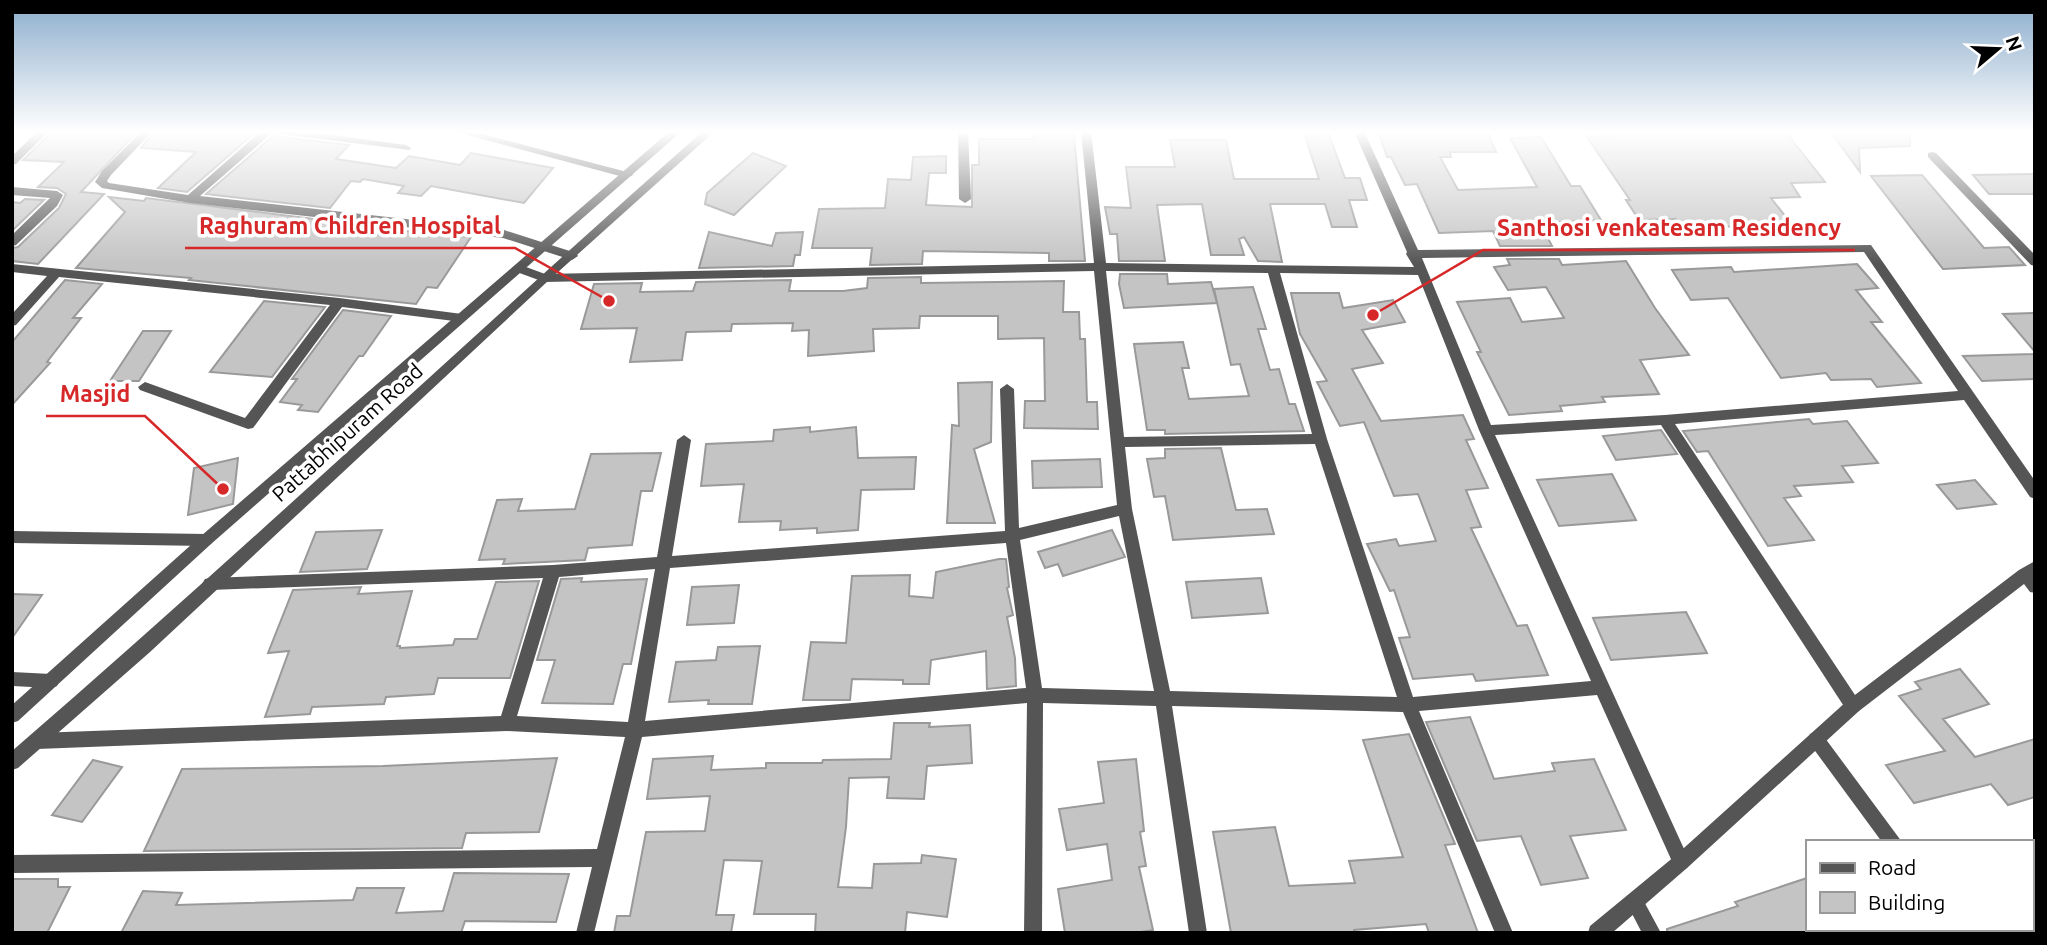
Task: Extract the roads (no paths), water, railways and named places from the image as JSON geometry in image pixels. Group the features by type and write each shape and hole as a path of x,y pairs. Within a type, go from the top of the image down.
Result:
{"street":[{"path":"107,175 101,181 106,186 190,200 504,234 572,256"},
{"path":"190,200 218,175"},
{"name":"Pattabhipuram Road","path":"12,716 206,540 627,175"},
{"name":"Pattabhipuram Road","path":"12,762 544,278 661,175"},
{"path":"964,175 965,199"},
{"path":"1091,175 1125,509 1163,697 1198,933"},
{"path":"1378,175 1422,271 1486,430 1681,862"},
{"path":"1951,175 2035,262"},
{"path":"12,191 57,195 53,203 12,242"},
{"path":"1412,254 1867,248 1965,395 2035,493"},
{"path":"518,268 544,278 1100,267 1422,271"},
{"path":"12,268 339,302 462,318"},
{"path":"1273,270 1320,439 1408,705 1504,933"},
{"path":"12,322 57,272"},
{"path":"145,387 248,424 339,302"},
{"path":"1007,389 1012,536 1035,695 1033,933"},
{"path":"1486,430 1665,420 1965,395"},
{"path":"1665,420 1853,706"},
{"path":"1119,442 1320,439"},
{"path":"585,933 635,730 684,440"},
{"path":"210,584 553,571 1012,536 1125,509"},
{"path":"12,537 206,540"},
{"path":"507,723 553,571"},
{"path":"1597,933 1681,862 1853,706 2031,576"},
{"path":"12,679 51,681"},
{"path":"37,741 507,723 635,730 1035,695 1408,705 1601,687"},
{"path":"1816,739 1891,840"},
{"path":"12,864 603,858"},
{"path":"1634,902 1652,933"}],"place":[{"name":"Raghuram Children Hospital","path":"609,301"},
{"name":"Santhosi venkatesam Residency","path":"1373,315"},
{"name":"Masjid","path":"223,489"}]}
